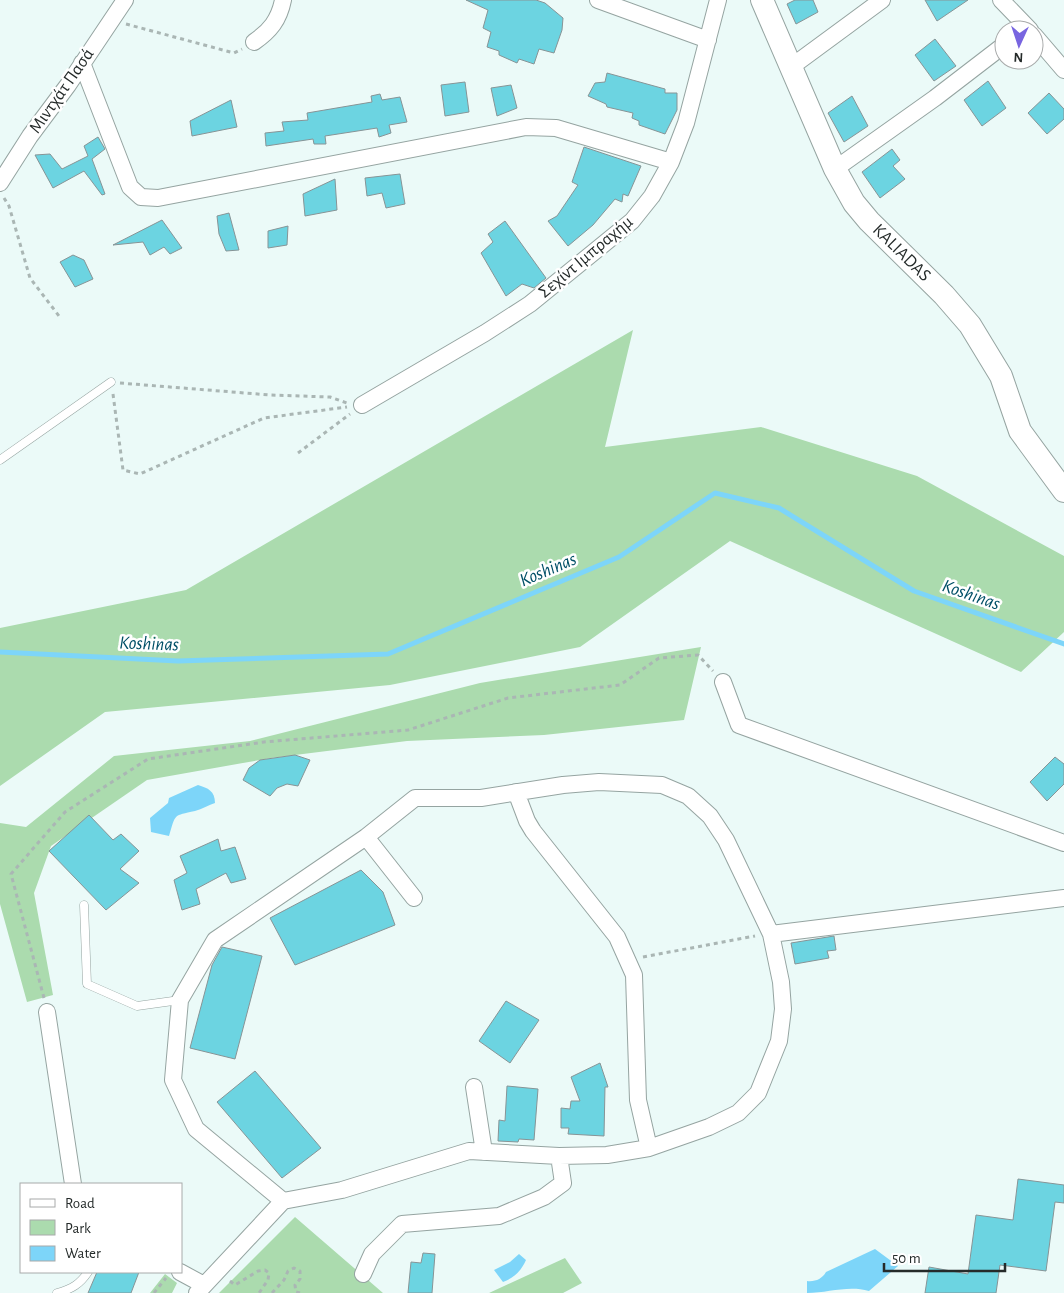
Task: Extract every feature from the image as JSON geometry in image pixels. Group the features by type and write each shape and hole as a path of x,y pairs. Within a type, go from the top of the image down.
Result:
{"street":[{"name":"Μιντχάτ Πασά","path":"0,183 30,136 125,0"},
{"path":"254,42 272,27 280,15 283,0"},
{"path":"598,0 708,40"},
{"name":"Σεχίντ Ιμπραχήμ","path":"362,405 485,333 530,304 632,221 652,196 671,162 686,123 718,0"},
{"name":"KALIADAS","path":"762,0 835,169 854,203 869,222 944,295 970,325 1001,376 1020,431 1064,490"},
{"path":"791,67 882,0"},
{"path":"1001,0 1020,20"},
{"path":"1044,47 1064,70"},
{"path":"835,169 935,98 994,53"},
{"path":"82,63 130,187 141,197 158,198 526,127 556,128 671,162"},
{"path":"723,682 739,725 1064,843"},
{"path":"181,1273 201,1289 283,1201 342,1190 469,1151 559,1156 607,1155 649,1148 709,1127 738,1113 758,1093 779,1041 783,1009 781,982 771,934 726,840 710,816 688,796 662,785 633,782 563,785 481,798 415,798 366,837 215,940 180,1000 173,1080 196,1128 283,1201"},
{"path":"516,792 526,821 604,918 617,937 634,975 638,1100 649,1148"},
{"path":"366,837 414,898"},
{"path":"771,934 1064,898"},
{"path":"47,1012 73,1183"},
{"path":"474,1087 484,1152"},
{"path":"363,1274 372,1254 402,1224 499,1216 544,1197 563,1183 559,1156"}],"lane":[{"path":"0,460 111,382"},
{"path":"84,904 87,984 136,1006 180,1000"},
{"path":"57,1293 82,1282 87,1273"}],"path":[{"path":"112,20 234,53 254,42"},
{"path":"0,191 9,206 30,278 59,316"},
{"path":"111,382 270,395 330,397 355,406 264,418 140,474 123,470 111,382"},
{"path":"298,453 362,405"},
{"path":"47,1012 12,874 65,812 148,759 264,742 408,730 508,698 620,685 659,658 698,655 723,682"},
{"path":"628,960 771,934"},
{"path":"272,1293 284,1280 288,1271 294,1268 300,1271 300,1279 295,1285 296,1292 300,1293"},
{"path":"218,1270 235,1285 258,1271 265,1270 269,1273 268,1280 258,1293"},
{"path":"154,1293 170,1273"}],"green space":[{"path":"633,330 605,447 761,427 917,476 1064,556 1064,632 1021,672 730,541 580,647 390,685 105,712 0,786 0,628 186,590"},
{"path":"701,647 684,720 544,735 407,741 271,758 147,780 51,846 34,893 53,995 27,1002 0,904 0,823 26,827 114,756 250,741 480,683"},
{"path":"295,1217 383,1293 219,1293"},
{"path":"565,1258 582,1283 563,1293 489,1293"},
{"path":"165,1274 177,1283 172,1293 150,1293"}],"water":[{"path":"198,785 210,791 214,796 215,803 176,817 169,836 151,832 150,818 168,803 169,798"},
{"path":"875,1249 898,1266 869,1291 846,1289 807,1293 807,1281 818,1280 826,1272"},
{"path":"519,1254 526,1260 524,1264 514,1276 503,1282 494,1270 510,1262"}],"building":[{"path":"466,0 536,0 545,3 563,18 562,30 554,53 539,49 534,64 519,59 517,63 499,55 499,51 487,47 491,32 483,28 488,10"},
{"path":"795,0 813,0 818,12 796,24 787,4"},
{"path":"925,0 968,0 937,21"},
{"path":"935,39 956,66 934,81 915,55"},
{"path":"607,73 665,89 665,93 677,93 677,110 665,134 639,125 639,121 632,118 633,113 607,107 606,104 588,96 595,83 605,82"},
{"path":"988,81 1006,108 982,126 964,100"},
{"path":"465,82 469,112 445,116 441,85"},
{"path":"511,85 517,108 497,116 491,88"},
{"path":"1049,93 1064,109 1064,119 1047,134 1028,113"},
{"path":"380,94 382,100 400,97 407,122 389,125 391,133 379,137 377,128 325,136 326,144 314,144 313,139 266,146 265,133 284,131 282,122 308,120 307,113 372,102 371,96"},
{"path":"852,96 868,126 844,142 828,113"},
{"path":"231,100 237,127 192,136 190,121"},
{"path":"98,137 105,149 92,159 105,194 102,195 84,171 53,188 35,155 50,154 62,169 88,156 84,146"},
{"path":"584,147 641,166 628,196 623,194 622,202 615,199 593,225 568,246 548,221 557,216 578,185 572,182"},
{"path":"892,149 900,160 893,166 905,179 880,198 862,172"},
{"path":"400,174 405,204 386,208 382,193 367,196 365,178"},
{"path":"335,179 337,210 305,216 303,194"},
{"path":"229,213 239,250 226,251 219,234 217,216"},
{"path":"162,220 182,248 170,254 164,247 150,255 143,242 113,245"},
{"path":"505,221 546,278 534,288 522,284 506,296 481,253 493,242 488,234"},
{"path":"288,226 287,245 268,248 268,231"},
{"path":"73,255 84,260 93,279 75,287 60,262"},
{"path":"295,755 310,760 298,786 287,784 277,788 270,796 243,780 249,768 260,760"},
{"path":"1055,757 1064,764 1064,784 1047,801 1030,782"},
{"path":"89,815 113,840 121,834 139,851 120,869 139,883 106,910 49,851"},
{"path":"218,839 221,851 235,847 246,879 231,883 226,873 196,889 200,904 182,910 174,880 187,873 180,856"},
{"path":"361,870 383,892 395,925 295,965 270,918"},
{"path":"834,936 836,950 827,951 829,958 795,964 791,943"},
{"path":"222,947 262,956 235,1059 190,1048 212,965"},
{"path":"506,1001 539,1020 510,1063 479,1041"},
{"path":"600,1063 608,1087 605,1087 604,1136 568,1134 569,1128 561,1128 561,1108 570,1109 571,1101 580,1101 571,1077"},
{"path":"255,1071 321,1148 282,1178 217,1102"},
{"path":"507,1086 538,1089 534,1140 519,1139 518,1142 498,1141 499,1120 505,1121"},
{"path":"1018,1179 1064,1185 1064,1203 1055,1202 1046,1271 1000,1265 996,1293 925,1293 929,1267 968,1274 976,1215 1013,1220"},
{"path":"423,1253 435,1254 432,1293 408,1293 411,1262 421,1263"},
{"path":"97,1273 139,1273 131,1293 88,1293"}],"waterway":[{"name":"Koshinas","path":"0,652 178,661 388,654 619,557 715,493 779,508 914,591 1064,644"}]}
